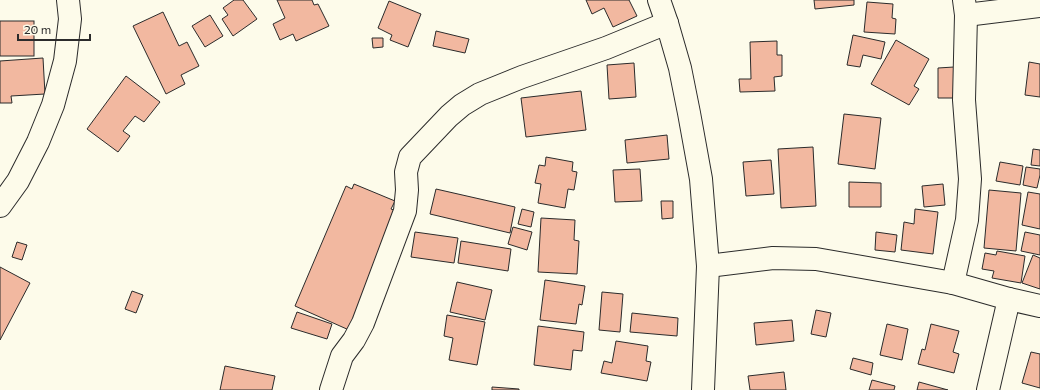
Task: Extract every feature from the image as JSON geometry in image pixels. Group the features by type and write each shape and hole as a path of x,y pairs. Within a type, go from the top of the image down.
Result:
{"street":[{"path":"0,206 18,181 38,142 53,105 65,61 70,19 68,0"},
{"path":"659,0 680,68 699,172 708,266 703,390"},
{"path":"953,283 967,220 970,179 964,100 965,7 1040,6"},
{"path":"331,390 342,356 354,340 363,323 405,212 407,190 406,172 410,157 449,116 462,105 480,94 522,77 606,48 667,23"},
{"path":"708,266 773,258 816,259 953,283 1040,306"},
{"path":"988,390 1009,299"}],"building":[{"path":"234,0 243,0 257,19 233,36 222,19 228,15 223,8"},
{"path":"277,0 312,0 314,5 318,4 329,26 296,41 293,34 280,40 273,24 285,18"},
{"path":"586,0 629,0 637,16 613,27 604,8 592,14"},
{"path":"814,0 854,0 854,5 815,9"},
{"path":"389,1 421,14 408,47 390,40 392,35 378,28"},
{"path":"867,2 893,4 892,18 896,19 895,34 864,32"},
{"path":"163,12 179,46 187,42 199,66 181,75 185,84 166,94 133,26"},
{"path":"210,15 223,36 205,47 192,26"},
{"path":"0,21 34,21 34,56 0,56"},
{"path":"436,31 469,39 465,53 433,46"},
{"path":"853,35 885,42 881,59 863,55 860,67 847,65"},
{"path":"372,38 383,38 383,47 373,48"},
{"path":"896,40 929,59 914,86 919,89 909,105 871,84"},
{"path":"777,41 777,55 782,55 782,76 774,77 775,91 740,92 739,79 751,79 750,42"},
{"path":"43,58 45,94 11,96 12,103 0,103 0,61"},
{"path":"1029,62 1040,64 1040,97 1025,95"},
{"path":"634,63 636,97 609,99 607,65"},
{"path":"954,67 954,98 938,98 938,68"},
{"path":"126,76 160,102 144,122 135,116 123,131 130,136 118,152 87,129"},
{"path":"581,91 586,130 526,137 521,98"},
{"path":"844,114 881,118 875,169 838,164"},
{"path":"667,135 669,159 627,163 625,140"},
{"path":"813,147 816,206 781,208 778,149"},
{"path":"1033,149 1040,150 1040,166 1031,165"},
{"path":"546,157 573,162 572,171 577,172 574,190 568,189 565,208 538,203 541,184 535,183 539,165 545,166"},
{"path":"771,160 774,194 746,196 743,162"},
{"path":"1000,162 1023,166 1020,185 996,181"},
{"path":"1026,167 1040,169 1037,188 1023,185"},
{"path":"640,169 642,201 615,202 613,170"},
{"path":"849,182 881,183 881,207 849,207"},
{"path":"354,184 395,201 391,209 399,212 349,330 295,306 346,186 352,189"},
{"path":"943,184 945,205 924,207 922,186"},
{"path":"436,189 515,207 510,233 430,214"},
{"path":"989,190 1021,193 1016,251 984,248"},
{"path":"1028,192 1040,194 1040,229 1022,225"},
{"path":"661,201 673,201 673,218 662,219"},
{"path":"522,209 534,212 531,227 518,224"},
{"path":"915,209 938,212 933,254 901,250 904,222 914,224"},
{"path":"541,218 575,220 574,240 579,241 577,274 538,272"},
{"path":"513,227 532,232 527,250 508,244"},
{"path":"415,232 458,238 454,263 411,257"},
{"path":"876,232 897,235 895,252 875,250"},
{"path":"1025,232 1040,235 1040,255 1021,251"},
{"path":"461,241 511,249 508,271 458,263"},
{"path":"17,242 27,245 22,260 12,257"},
{"path":"997,251 1025,256 1021,283 992,278 994,271 982,269 985,253 996,255"},
{"path":"1033,255 1040,258 1040,289 1022,283"},
{"path":"0,267 30,283 0,340"},
{"path":"545,280 585,286 582,305 579,304 576,324 540,320"},
{"path":"457,282 492,290 485,320 450,312"},
{"path":"132,291 143,295 136,313 125,309"},
{"path":"602,292 623,294 620,332 599,330"},
{"path":"816,310 831,313 826,337 811,334"},
{"path":"297,312 332,324 327,339 291,328"},
{"path":"632,313 678,318 677,336 630,332"},
{"path":"447,315 485,322 477,365 449,360 453,338 444,336"},
{"path":"792,320 794,341 756,345 754,323"},
{"path":"887,324 908,329 902,360 880,355"},
{"path":"931,324 959,331 953,352 959,354 954,373 918,364 922,349 925,350"},
{"path":"538,326 584,332 582,351 573,350 571,370 534,365"},
{"path":"616,341 648,346 646,361 651,362 647,381 601,373 604,361 612,363"},
{"path":"1031,352 1040,354 1040,388 1022,383"},
{"path":"853,358 873,363 871,375 850,369"},
{"path":"225,366 275,376 272,390 220,390"},
{"path":"784,372 786,390 750,390 748,376"},
{"path":"872,380 895,386 894,390 869,390"},
{"path":"919,382 948,390 917,390"},
{"path":"492,387 519,389 519,390 492,390"}]}
